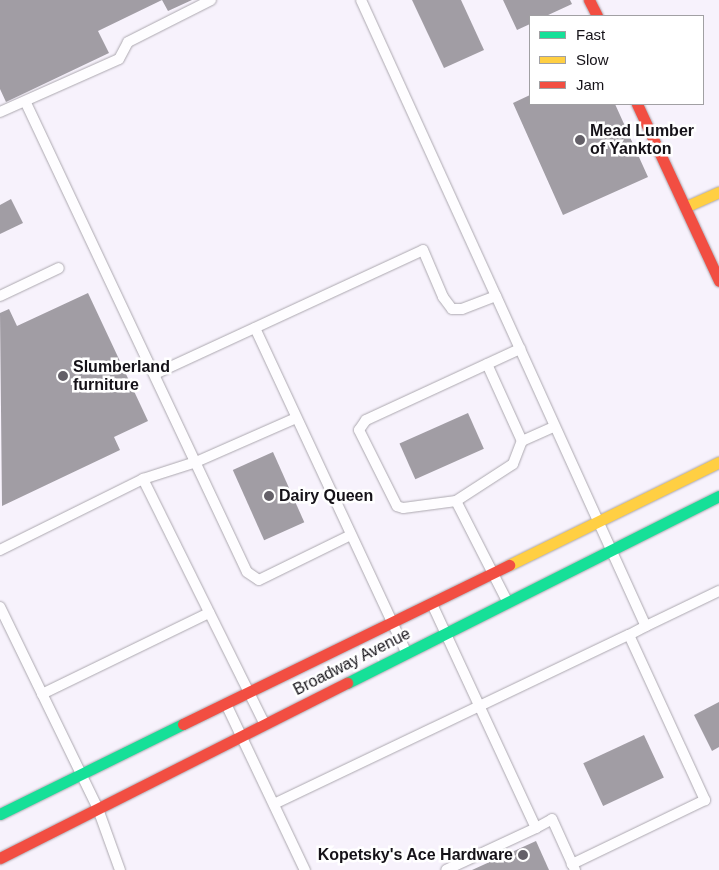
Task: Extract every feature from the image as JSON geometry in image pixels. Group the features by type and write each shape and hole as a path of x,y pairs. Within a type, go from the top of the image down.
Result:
{"main road":[{"path":"589,0 596,15"},
{"path":"637,105 719,281"},
{"path":"684,208 719,192"},
{"name":"Broadway Avenue","path":"0,814 719,462"},
{"name":"Broadway Avenue","path":"0,858 719,496"}],"lane":[{"path":"0,112 26,103 119,59 128,42 211,0"},
{"path":"361,0 520,349 596,522 646,626"},
{"path":"26,103 247,572 253,578 259,580 351,535"},
{"path":"155,374 422,250 443,298 452,309 462,309 496,296"},
{"path":"0,296 59,268"},
{"path":"254,328 390,623 406,653"},
{"path":"488,364 522,440 513,464 456,501 403,508 397,506 359,430 361,424 488,364 520,349"},
{"path":"0,550 143,479 196,462 296,418"},
{"path":"522,440 554,427"},
{"path":"143,479 264,724"},
{"path":"456,501 491,574 508,602"},
{"path":"274,804 719,591"},
{"path":"431,603 536,828"},
{"path":"0,607 98,809 120,870"},
{"path":"42,694 209,612"},
{"path":"446,870 552,819 574,867 705,800 629,635"},
{"path":"226,704 305,870"}],"building":[{"path":"0,0 162,0 98,31 109,53 6,102 0,89"},
{"path":"162,0 192,0 168,11"},
{"path":"412,0 461,0 484,50 444,68"},
{"path":"503,0 570,0 572,4 548,15 529,15 529,24 517,30"},
{"name":"Mead Lumber of Yankton","path":"529,95 529,105 615,105 648,177 563,215 513,103"},
{"path":"11,199 23,223 0,234 0,205"},
{"name":"Slumberland furniture","path":"88,293 148,421 114,437 120,450 2,506 0,313 9,309 17,326"},
{"path":"468,413 484,449 415,479 399,444"},
{"name":"Dairy Queen","path":"273,452 304,522 264,540 233,470"},
{"path":"719,702 719,747 712,751 694,715"},
{"path":"644,735 664,778 603,806 583,763"},
{"name":"Kopetsky's Ace Hardware","path":"536,841 549,870 472,870"}],"traffic: fast":[{"path":"347,683 719,496"},
{"path":"0,814 183,724"}],"traffic: slow":[{"path":"685,207 719,192"},
{"path":"509,565 719,462"}],"traffic: jam":[{"path":"589,0 596,15"},
{"path":"637,105 719,281"},
{"path":"183,724 509,565"},
{"path":"0,858 347,683"}],"place":[{"name":"Mead Lumber of Yankton","path":"580,140"},
{"name":"Slumberland furniture","path":"63,376"},
{"name":"Dairy Queen","path":"269,496"},
{"name":"Kopetsky's Ace Hardware","path":"523,855"}]}
